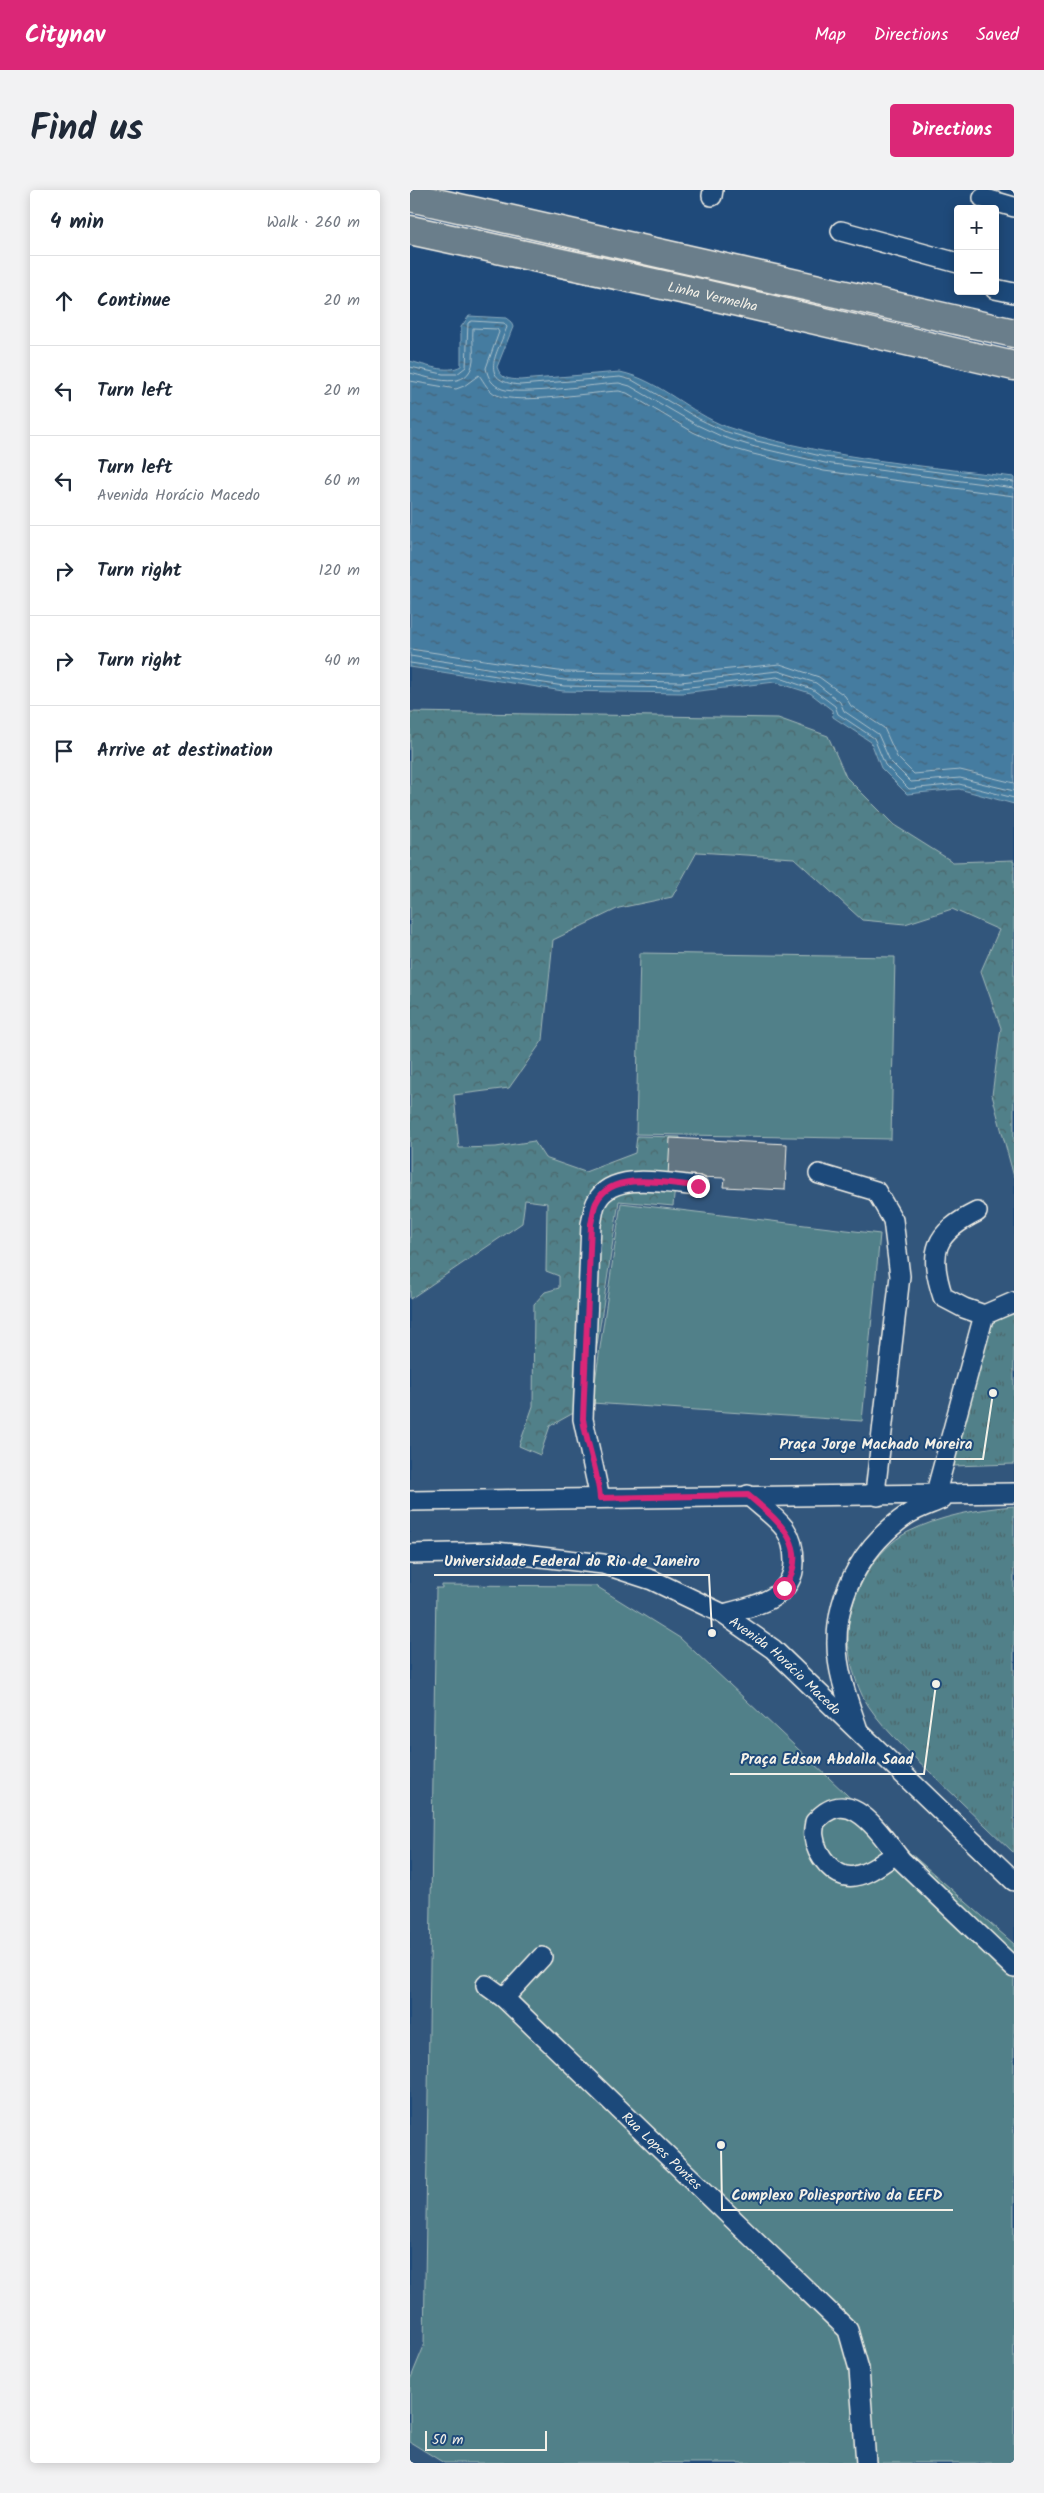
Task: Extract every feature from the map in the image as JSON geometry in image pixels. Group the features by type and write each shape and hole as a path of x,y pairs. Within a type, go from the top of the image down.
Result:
{"highway":[{"path":"410,197 1010,332"},
{"name":"Linha Vermelha","path":"410,230 695,292 1006,364"}],"street":[{"path":"983,199 1014,207"},
{"path":"841,231 954,263"},
{"path":"999,290 1014,293"},
{"path":"819,1174 876,1191 893,1220 900,1276 876,1484 878,1496"},
{"path":"600,1498 583,1419 591,1224 596,1201 608,1188 622,1182 637,1181 698,1186"},
{"path":"977,1212 950,1227 938,1243 937,1280 943,1297 964,1308 984,1315 1014,1302"},
{"path":"858,1731 847,1697 836,1642 840,1613 850,1580 867,1551 890,1528 909,1514 942,1496 984,1315"},
{"path":"410,1501 748,1495 942,1496 1014,1493"},
{"path":"723,1614 755,1606 776,1596 791,1578 794,1567 794,1551 784,1527 748,1495"},
{"name":"Avenida Horácio Macedo","path":"410,1554 496,1552 603,1564 652,1580 723,1614 773,1649 1014,1881"},
{"path":"896,1854 1014,1968"},
{"path":"504,1998 542,1957"},
{"name":"Rua Lopes Pontes","path":"486,1984 504,1998 848,2330 859,2369 866,2463"}],"shaded area":[{"path":"410,667 563,691 682,693 775,682 810,693 832,710 833,717 871,742 881,768 907,794 959,789 1014,804 1014,2463 410,2463"}],"green space":[{"path":"410,712 778,718 828,736 846,777 894,825 953,862 1014,860 1014,1177 992,1095 1001,1028 981,971 999,930 952,909 905,924 862,920 794,858 697,852 672,897 619,908 553,940 543,1040 509,1088 454,1095 459,1148 496,1147 534,1141 545,1158 585,1172 635,1153 637,1136 680,1137 673,1206 619,1201 588,1405 550,1426 540,1455 519,1446 533,1406 534,1304 545,1292 559,1288 559,1276 546,1271 547,1203 525,1200 522,1223 410,1299"},
{"path":"640,953 895,957 891,1139 636,1134"},
{"path":"621,1203 880,1234 862,1421 592,1403"},
{"path":"1014,1314 1014,1464 953,1466 990,1321"},
{"path":"1014,1506 1014,1853 904,1747 876,1717 862,1695 856,1680 851,1663 848,1629 854,1601 867,1573 876,1560 896,1539 920,1526 946,1518 973,1511"},
{"path":"442,1585 596,1586 680,1638 895,1840 1014,1944 1014,2463 444,2463 410,2442 410,2380 424,2346 436,1588 442,1588"}],"water":[{"path":"469,316 506,318 511,322 513,327 497,367 503,376 509,379 520,380 620,372 648,382 713,421 758,436 817,450 873,460 1014,477 1014,804 959,789 907,794 881,768 871,742 833,717 832,710 810,693 775,682 682,693 563,691 410,667 410,361 443,369 461,366 461,327"}],"building":[{"path":"670,1138 787,1144 785,1190 724,1187 725,1178 668,1176"}],"place":[{"name":"Praça Jorge Machado Moreira","path":"993,1393"},
{"name":"Universidade Federal do Rio de Janeiro","path":"712,1633"},
{"name":"Praça Edson Abdalla Saad","path":"936,1684"},
{"name":"Complexo Poliesportivo da EEFD","path":"721,2145"}],"route":[{"path":"698,1186 637,1181 622,1182 608,1188 596,1201 591,1224 583,1419 586,1441 599,1486 600,1498 748,1495 784,1527 790,1537 794,1551 794,1567 791,1578 784,1588"}]}
